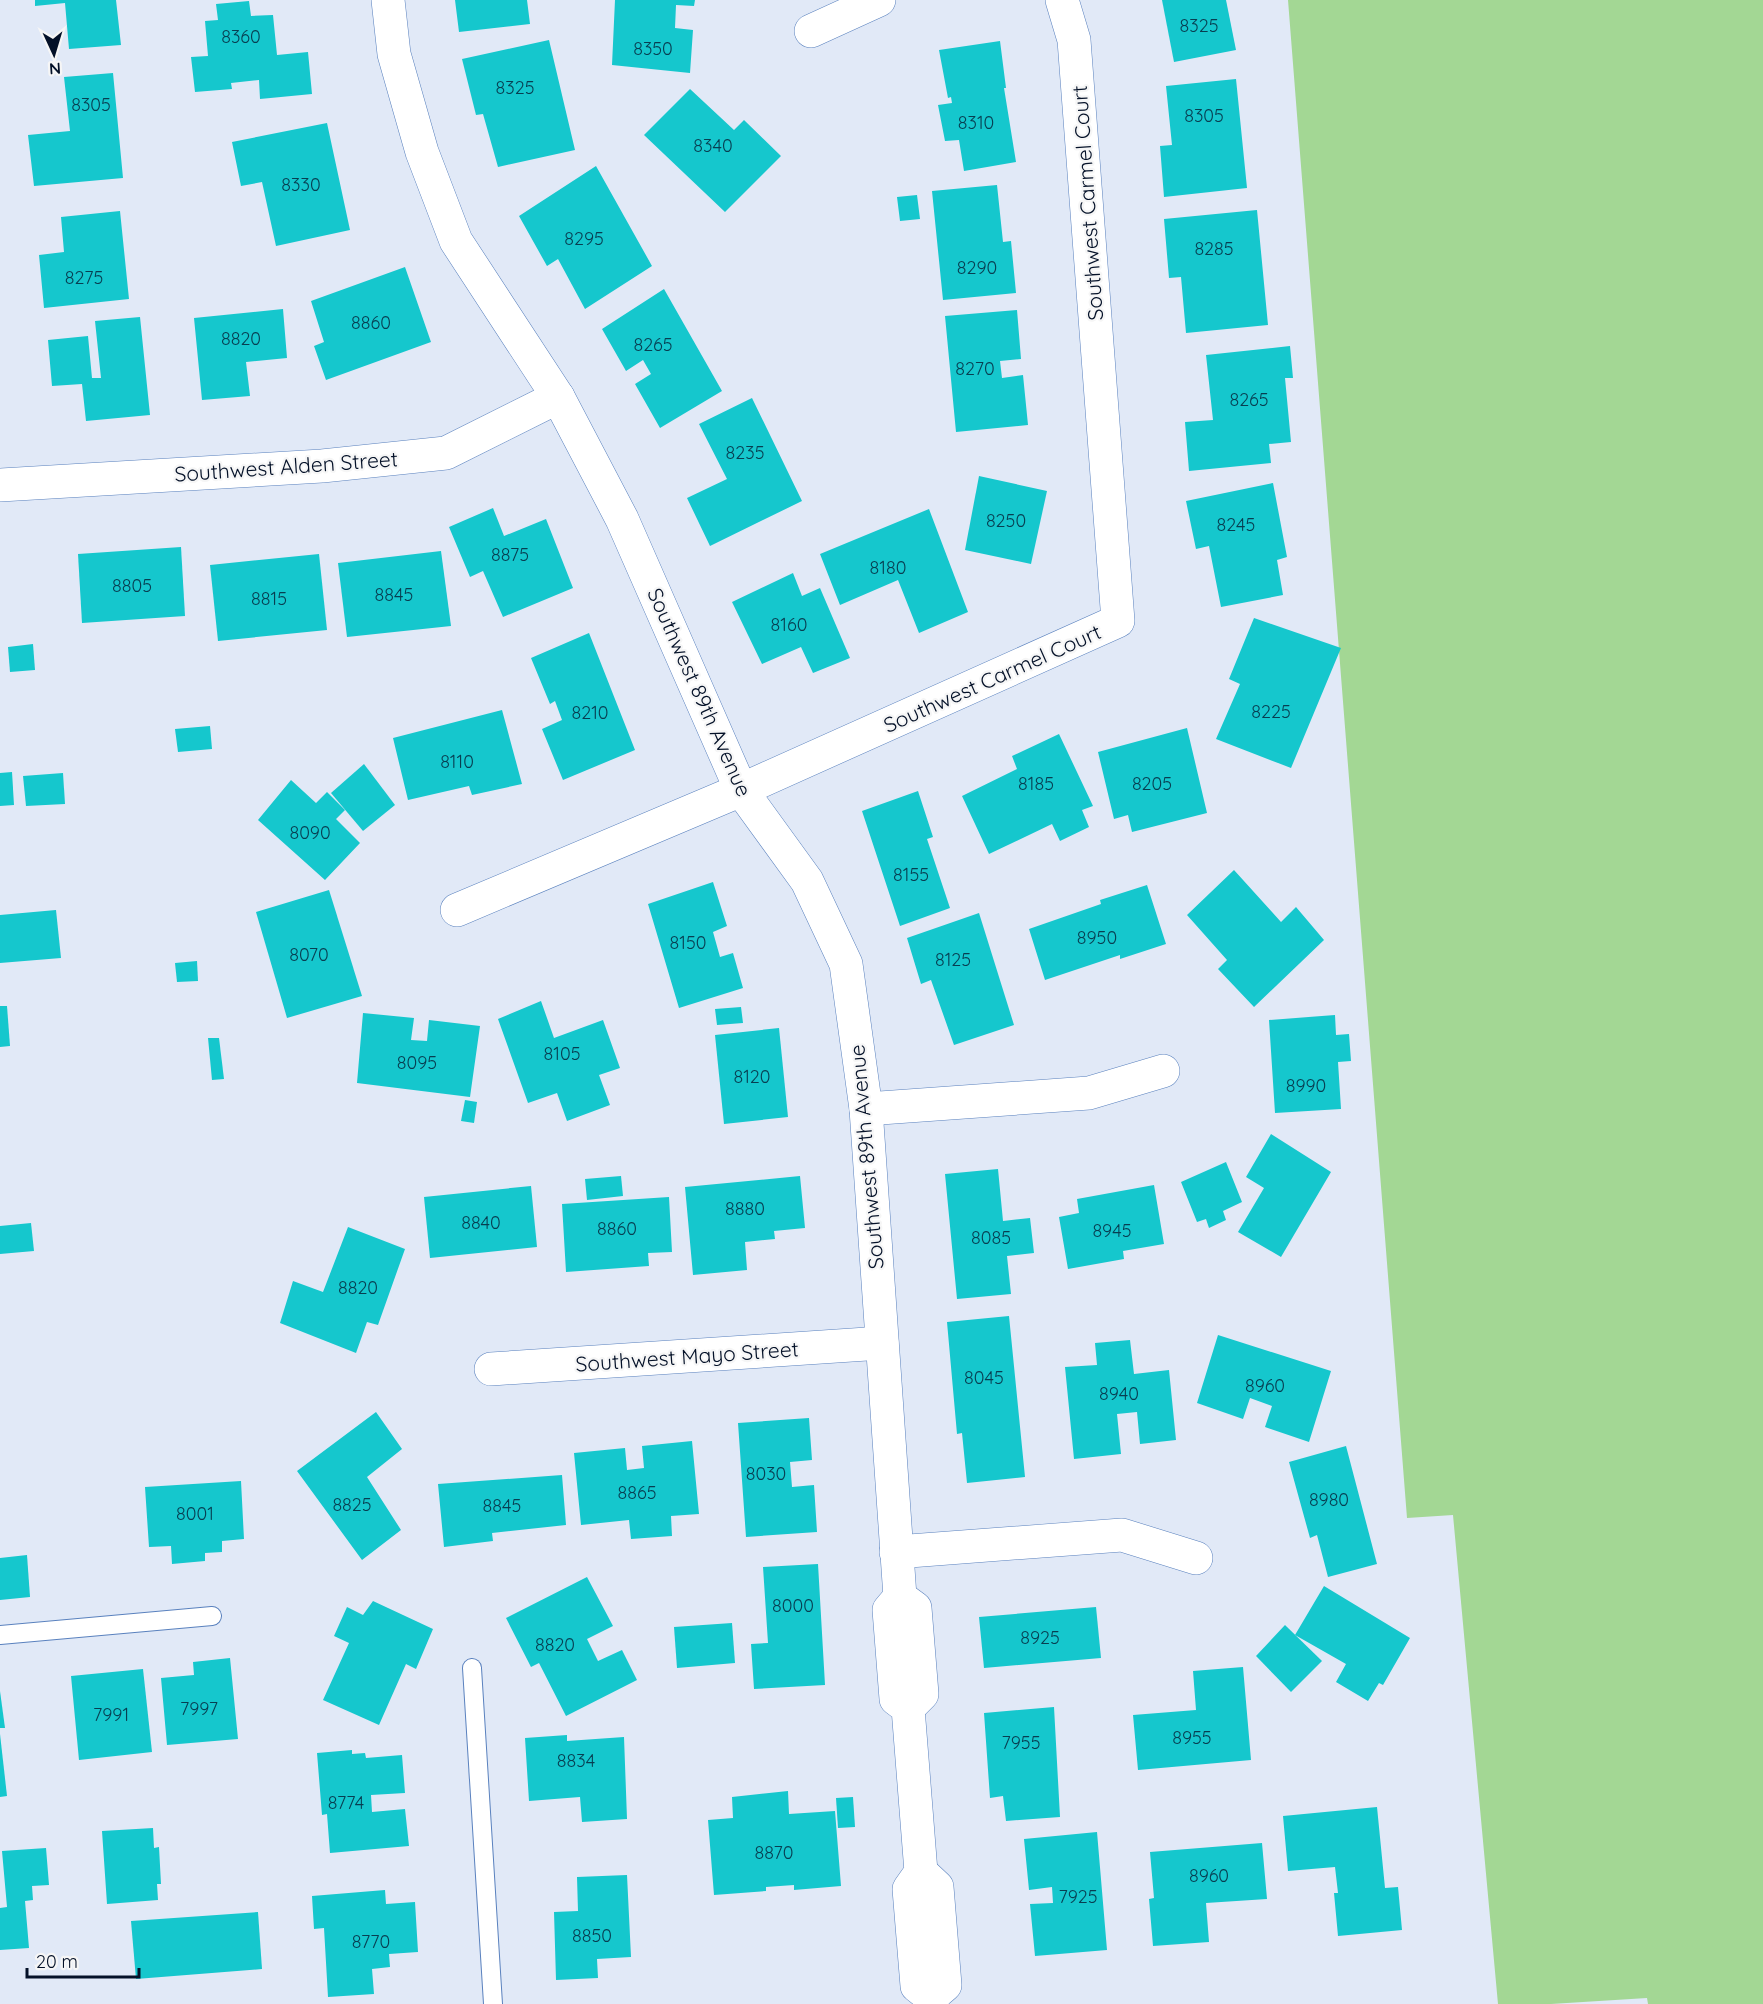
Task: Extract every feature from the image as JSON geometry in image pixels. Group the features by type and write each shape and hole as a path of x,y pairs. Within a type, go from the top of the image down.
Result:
{"street":[{"name":"Southwest 89th Avenue","path":"388,0 394,54 418,141 456,241 558,397 622,519 741,790 807,881 846,964 866,1109 900,1597 889,1610 896,1699 908,1708 921,1872 937,1887 945,1985 932,2001"},
{"path":"811,31 879,0"},
{"name":"Southwest Carmel Court","path":"457,910 741,790 1118,621 1074,40 1062,0"},
{"name":"Southwest Alden Street","path":"0,485 322,466 446,453 558,397"},
{"path":"866,1109 1089,1093 1163,1071"},
{"name":"Southwest Mayo Street","path":"491,1369 882,1343"},
{"path":"896,1552 1122,1535 1196,1558"}],"lane":[{"path":"0,1635 212,1616"},
{"path":"472,1668 493,2004"}],"green space":[{"path":"1288,0 1763,0 1763,2004 1648,2004 1647,1998 1551,2004 1498,2004 1453,1515 1407,1518"}],"building":[{"path":"35,0 116,0 121,45 69,49 65,3 35,6"},
{"path":"455,0 527,0 530,24 459,32"},
{"path":"615,0 695,0 694,6 676,5 675,28 693,30 690,73 612,65"},
{"path":"1162,0 1226,0 1236,50 1174,62"},
{"path":"249,1 251,16 273,15 277,55 308,52 312,94 260,99 259,80 231,83 232,89 195,92 191,57 208,56 205,21 218,20 216,4"},
{"path":"549,40 575,150 498,167 483,114 476,115 462,59"},
{"path":"1000,41 1006,88 1004,88 1016,162 964,171 959,140 945,141 938,105 952,103 951,97 948,98 939,50"},
{"path":"113,73 123,178 34,186 28,135 70,131 64,77"},
{"path":"1236,79 1247,188 1164,197 1160,146 1172,145 1166,86"},
{"path":"690,89 734,130 744,120 781,156 725,212 644,135"},
{"path":"327,123 350,230 276,246 262,182 241,186 232,142"},
{"path":"596,166 652,266 585,309 558,259 547,266 519,216"},
{"path":"997,185 1003,242 1011,241 1016,293 943,300 932,191"},
{"path":"917,195 920,219 900,221 897,197"},
{"path":"1257,210 1268,325 1186,333 1181,277 1169,278 1164,219"},
{"path":"120,211 129,299 44,308 39,255 64,252 61,217"},
{"path":"405,267 431,342 326,380 314,346 324,342 311,301"},
{"path":"664,289 722,391 660,428 635,384 651,374 643,360 626,371 602,329"},
{"path":"283,309 287,358 246,362 250,396 202,400 194,318"},
{"path":"1017,310 1021,359 1000,361 1002,378 1023,375 1028,425 956,432 945,316"},
{"path":"140,317 150,415 86,421 82,384 52,386 48,340 88,336 92,378 101,378 95,321"},
{"path":"1290,346 1293,378 1285,378 1291,442 1269,444 1271,463 1189,471 1185,422 1213,420 1206,355"},
{"path":"752,398 802,501 710,546 687,498 727,479 699,424"},
{"path":"979,476 1047,491 1031,564 965,550"},
{"path":"1273,483 1287,557 1277,560 1283,595 1221,607 1209,546 1196,549 1186,501"},
{"path":"493,508 504,536 546,519 573,588 503,617 483,571 470,577 449,527"},
{"path":"929,509 968,612 919,633 898,580 840,605 820,554"},
{"path":"181,547 185,616 82,623 78,554"},
{"path":"441,551 451,626 347,637 338,563"},
{"path":"319,554 327,630 218,641 210,565"},
{"path":"793,573 802,596 820,588 850,658 813,673 801,647 762,664 732,602"},
{"path":"1254,618 1341,648 1291,768 1216,739 1240,684 1229,679"},
{"path":"589,633 635,750 563,780 542,729 562,720 555,701 550,704 531,658"},
{"path":"33,644 35,670 10,672 8,647"},
{"path":"502,710 522,784 472,795 469,786 408,800 393,738"},
{"path":"210,726 212,749 178,752 175,729"},
{"path":"1187,728 1207,813 1132,832 1128,815 1114,819 1098,752"},
{"path":"1059,734 1093,806 1082,810 1089,827 1060,841 1052,824 989,854 962,796 1017,769 1012,756"},
{"path":"364,764 395,805 363,831 331,793"},
{"path":"12,772 14,805 0,806 0,773"},
{"path":"63,773 65,804 26,806 23,776"},
{"path":"291,780 316,803 327,792 345,810 336,819 360,843 325,880 258,820"},
{"path":"918,791 933,837 927,839 950,908 900,926 862,811"},
{"path":"1234,870 1281,922 1296,907 1324,940 1254,1007 1218,969 1227,960 1187,915"},
{"path":"713,882 727,926 713,932 720,957 733,953 743,988 679,1008 648,904"},
{"path":"1147,885 1166,944 1120,959 1120,955 1045,980 1029,929 1101,904 1100,900"},
{"path":"329,890 362,996 287,1018 256,912"},
{"path":"56,910 61,958 0,963 0,915"},
{"path":"979,913 1014,1025 954,1045 931,980 921,984 907,938"},
{"path":"197,961 198,981 177,982 175,963"},
{"path":"541,1001 554,1038 603,1020 620,1068 599,1075 610,1105 567,1121 557,1093 528,1103 498,1019"},
{"path":"0,1006 7,1006 10,1046 0,1047"},
{"path":"741,1007 743,1023 717,1025 715,1009"},
{"path":"363,1013 414,1018 411,1040 427,1041 429,1020 480,1026 470,1097 357,1083"},
{"path":"1335,1015 1336,1035 1349,1034 1351,1061 1338,1062 1341,1109 1275,1113 1269,1020"},
{"path":"779,1028 788,1117 724,1124 715,1035"},
{"path":"208,1038 219,1038 224,1079 212,1080"},
{"path":"465,1100 477,1102 474,1123 461,1121"},
{"path":"1271,1134 1331,1172 1281,1257 1238,1232 1264,1188 1246,1177"},
{"path":"1226,1162 1242,1202 1223,1211 1226,1220 1209,1228 1206,1219 1197,1222 1181,1182"},
{"path":"998,1169 1003,1221 1030,1218 1034,1253 1007,1256 1011,1294 957,1299 945,1174"},
{"path":"621,1176 623,1196 587,1200 585,1179"},
{"path":"800,1176 805,1228 774,1231 775,1239 745,1242 747,1270 693,1275 685,1187"},
{"path":"1154,1185 1164,1244 1123,1251 1124,1259 1068,1269 1059,1217 1079,1213 1077,1199"},
{"path":"531,1186 537,1247 430,1258 424,1197"},
{"path":"669,1197 672,1252 648,1253 649,1266 566,1272 562,1204"},
{"path":"31,1223 34,1251 0,1254 0,1226"},
{"path":"348,1227 405,1249 378,1325 367,1322 356,1353 280,1323 293,1281 323,1292"},
{"path":"1009,1316 1025,1477 967,1483 962,1433 957,1434 947,1322"},
{"path":"1218,1335 1331,1371 1309,1442 1265,1427 1272,1406 1250,1398 1243,1419 1197,1403"},
{"path":"1130,1340 1134,1374 1169,1370 1176,1440 1140,1444 1137,1412 1117,1414 1121,1454 1074,1459 1065,1367 1097,1365 1095,1343"},
{"path":"376,1412 402,1449 367,1477 401,1530 362,1560 297,1471"},
{"path":"809,1418 812,1460 790,1462 792,1487 814,1485 817,1532 746,1537 738,1423"},
{"path":"692,1441 699,1514 671,1516 672,1536 631,1539 629,1520 581,1525 574,1453 625,1448 627,1470 644,1468 642,1446"},
{"path":"1346,1446 1377,1564 1328,1577 1317,1535 1310,1538 1289,1462"},
{"path":"562,1475 566,1525 492,1533 493,1541 444,1547 438,1484"},
{"path":"241,1481 244,1539 222,1541 222,1552 205,1553 205,1561 172,1564 171,1546 149,1547 145,1487"},
{"path":"27,1555 30,1597 0,1600 0,1558"},
{"path":"818,1564 825,1685 754,1689 751,1644 768,1643 763,1567"},
{"path":"587,1577 613,1626 587,1639 598,1661 622,1650 637,1680 566,1716 539,1663 531,1667 506,1618"},
{"path":"1324,1586 1410,1638 1383,1685 1379,1683 1368,1701 1336,1682 1346,1664 1295,1635"},
{"path":"373,1601 433,1629 416,1669 406,1664 379,1725 323,1700 349,1643 334,1636 347,1607 363,1615"},
{"path":"1096,1607 1101,1658 984,1668 979,1617"},
{"path":"732,1623 735,1663 677,1668 674,1627"},
{"path":"1285,1625 1322,1661 1291,1692 1256,1656"},
{"path":"230,1658 238,1739 167,1745 161,1678 194,1675 193,1662"},
{"path":"1243,1667 1251,1760 1138,1770 1133,1715 1196,1710 1193,1671"},
{"path":"143,1669 152,1752 79,1760 71,1676"},
{"path":"0,1691 5,1728 0,1728"},
{"path":"1054,1707 1060,1817 1006,1821 1003,1796 990,1798 984,1713"},
{"path":"0,1734 7,1796 0,1797"},
{"path":"567,1735 567,1741 624,1737 627,1819 582,1822 580,1797 529,1801 525,1738"},
{"path":"352,1750 352,1754 365,1753 366,1758 402,1755 405,1793 371,1795 372,1812 405,1809 409,1846 330,1853 327,1814 322,1815 317,1753"},
{"path":"788,1791 789,1814 835,1811 841,1886 794,1890 794,1885 766,1887 766,1891 714,1895 708,1820 733,1818 732,1797"},
{"path":"853,1797 855,1827 838,1828 836,1798"},
{"path":"1377,1807 1385,1888 1398,1887 1402,1930 1338,1936 1334,1893 1338,1893 1335,1867 1288,1871 1283,1816"},
{"path":"153,1828 154,1848 159,1847 161,1884 157,1884 158,1900 107,1904 102,1831"},
{"path":"1097,1832 1107,1950 1035,1956 1030,1904 1053,1903 1052,1887 1029,1890 1024,1839"},
{"path":"1262,1843 1267,1899 1206,1903 1209,1942 1153,1946 1149,1899 1154,1898 1150,1852"},
{"path":"46,1848 49,1885 32,1886 33,1900 25,1901 29,1948 0,1950 0,1908 7,1907 2,1851"},
{"path":"627,1875 631,1957 597,1959 598,1978 556,1980 554,1912 578,1911 577,1877"},
{"path":"385,1890 386,1904 415,1902 418,1952 389,1954 390,1967 372,1969 374,1994 328,1997 324,1928 314,1929 312,1896"},
{"path":"258,1912 262,1969 136,1979 131,1921"}]}
